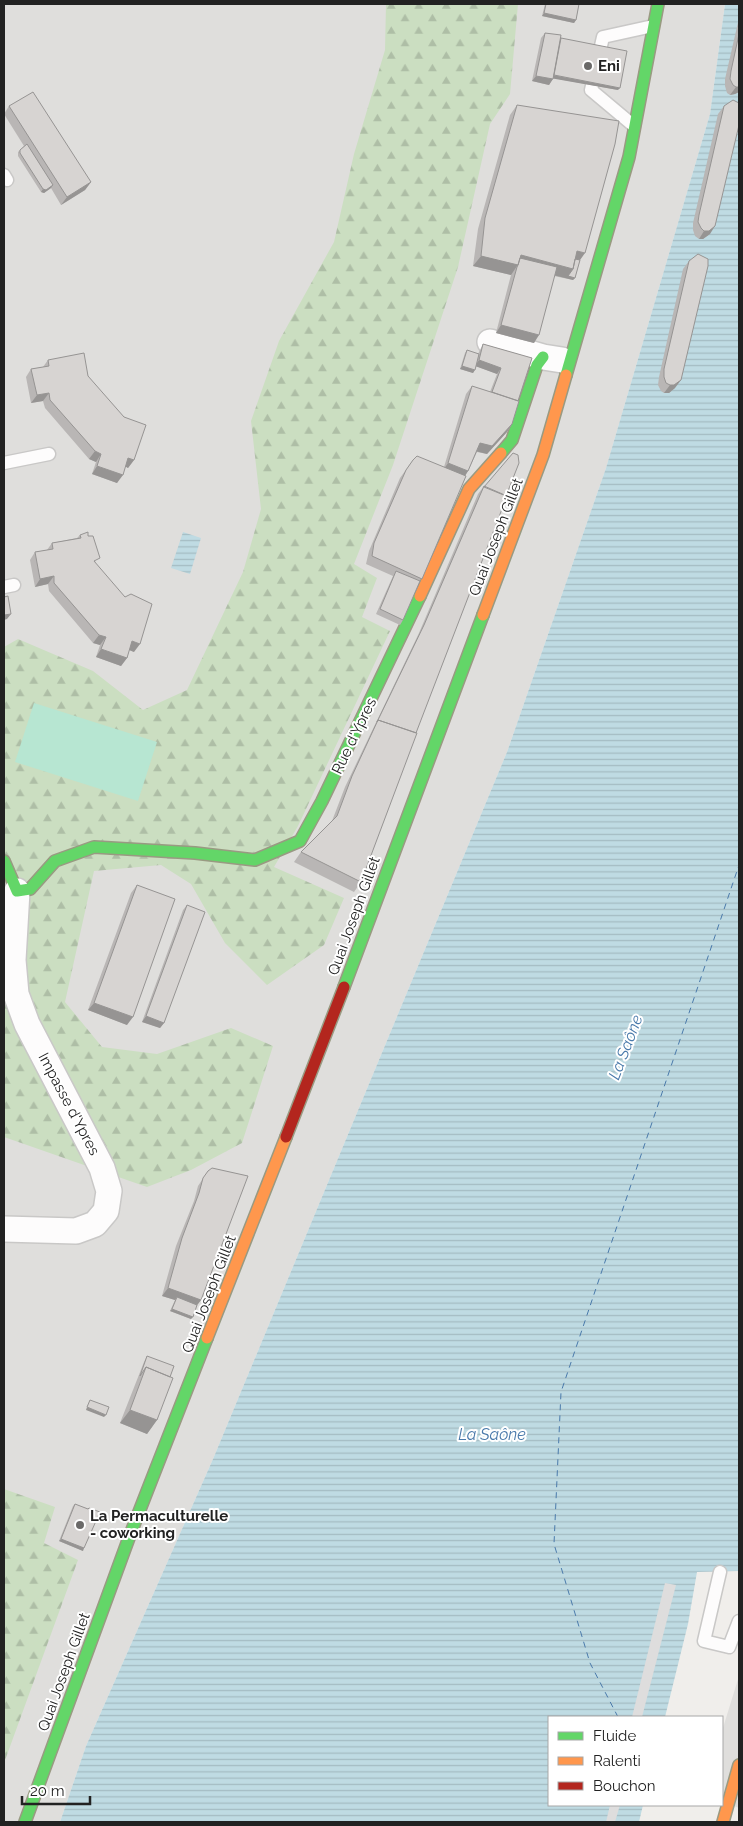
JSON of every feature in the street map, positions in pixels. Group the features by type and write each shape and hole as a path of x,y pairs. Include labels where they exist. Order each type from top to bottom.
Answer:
{"main road":[{"name":"Quai Joseph Gillet","path":"25,1822 130,1535 321,1047 539,464 626,166 658,4"},
{"name":"Rue d'Ypres","path":"17,891 30,889 55,861 94,847 194,853 255,860 300,841 331,784 469,489 512,440 537,366 543,357"},
{"path":"4,861 17,891"},
{"path":"723,1822 735,1793 739,1765"}],"street":[{"path":"490,342 543,357 551,357 569,362"},
{"name":"Impasse d'Ypres","path":"4,1229 76,1231 95,1224 106,1211 109,1190 102,1168 27,1024 16,994 13,960 17,891"}],"lane":[{"path":"634,126 591,90 603,38 653,26"},
{"path":"4,463 48,454"},
{"path":"720,1572 704,1641 729,1647 739,1620"}],"shaded area":[{"path":"4,4 725,4 710,114 606,468 507,752 213,1459 86,1746 60,1822 4,1822"},
{"path":"739,1676 739,1808 723,1801 723,1728"}],"green space":[{"path":"386,4 518,4 510,94 490,124 458,267 393,465 354,564 377,578 362,617 390,631 298,826 274,867 344,898 324,945 267,985 225,943 191,884 161,865 94,871 65,1002 102,1047 157,1054 231,1028 273,1046 242,1143 191,1170 147,1187 4,1137 4,647 18,639 93,671 143,710 187,690 243,572 261,509 251,421 279,341 334,242 354,154 385,50"},
{"path":"34,703 157,742 138,801 15,762"},
{"path":"4,1489 55,1507 44,1543 78,1560 4,1763"}],"water":[{"name":"La Saône","path":"725,4 739,4 739,1571 697,1572 688,1624 665,1716 548,1716 548,1806 643,1806 639,1822 60,1822 86,1746 213,1459 507,752 606,468 710,114"},
{"path":"183,532 201,538 190,574 171,568"}],"pier":[{"path":"665,1583 676,1585 642,1716 632,1716"},
{"path":"610,1806 620,1806 615,1822 606,1822"}],"building":[{"path":"546,4 579,4 576,20 544,13"},
{"path":"545,33 561,35 553,79 536,76"},
{"path":"739,34 739,87 736,87 730,79"},
{"path":"561,38 627,51 620,88 554,75"},
{"path":"33,92 91,182 67,197 9,106"},
{"path":"733,100 739,103 739,125 715,226 709,231 704,231 698,222 699,215 724,106"},
{"path":"517,105 619,121 615,144 585,253 577,251 573,269 521,255 518,265 481,256 485,218"},
{"path":"27,144 53,185 46,190 43,189 20,153 20,150"},
{"path":"698,254 708,259 708,266 681,380 674,385 670,385 666,383 664,369 689,261"},
{"path":"520,258 557,267 539,335 501,325"},
{"path":"575,259 580,260 575,278 568,276 573,269"},
{"path":"483,344 532,358 518,401 492,392 501,368 479,360"},
{"path":"467,350 479,354 475,370 462,366"},
{"path":"84,353 88,376 124,417 146,425 134,460 128,458 123,475 97,466 101,454 95,451 50,400 49,393 37,395 31,369 49,366 48,360"},
{"path":"472,386 519,401 512,424 492,446 480,443 468,471 448,463"},
{"path":"513,453 518,455 519,463 506,496 484,487"},
{"path":"417,456 466,476 422,579 372,556 374,543 406,470"},
{"path":"484,486 507,496 416,733 378,720 377,722 424,625"},
{"path":"88,532 88,536 93,536 100,558 94,561 125,597 131,594 152,604 140,644 132,641 127,658 101,649 106,637 99,635 54,583 54,576 40,579 35,552 53,549 52,543 81,538 80,535"},
{"path":"396,571 420,581 403,620 380,609"},
{"path":"8,596 11,614 4,615 4,597"},
{"path":"378,720 417,733 361,882 301,852 337,816 352,776"},
{"path":"137,885 175,899 133,1017 94,1003"},
{"path":"187,905 205,912 164,1023 146,1016"},
{"path":"212,1168 248,1176 201,1300 168,1288 182,1238 203,1178"},
{"path":"177,1297 197,1305 193,1317 172,1309"},
{"path":"147,1356 174,1366 170,1377 146,1367 140,1376"},
{"path":"146,1367 173,1378 157,1420 130,1410"},
{"path":"90,1400 109,1407 106,1415 87,1407"},
{"name":"La Permaculturelle - coworking","path":"75,1504 100,1512 84,1548 61,1539"}],"ferry route":[{"path":"617,1716 590,1663 554,1544 561,1392 739,865"}],"traffic: fast":[{"path":"566,375 629,157 658,4"},
{"path":"501,453 512,440 537,365 543,357"},
{"path":"4,861 17,891 30,889 55,861 94,847 195,853 255,860 300,841 322,801 420,596"},
{"path":"344,987 483,615"},
{"path":"25,1822 130,1535 207,1338"}],"traffic: slow":[{"path":"483,615 543,455 566,375"},
{"path":"420,596 469,489 501,453"},
{"path":"207,1338 286,1137"},
{"path":"723,1822 739,1765"}],"traffic: jam":[{"path":"286,1137 344,987"}],"place":[{"name":"Eni","path":"588,66"},
{"name":"La Permaculturelle - coworking","path":"80,1525"}]}
